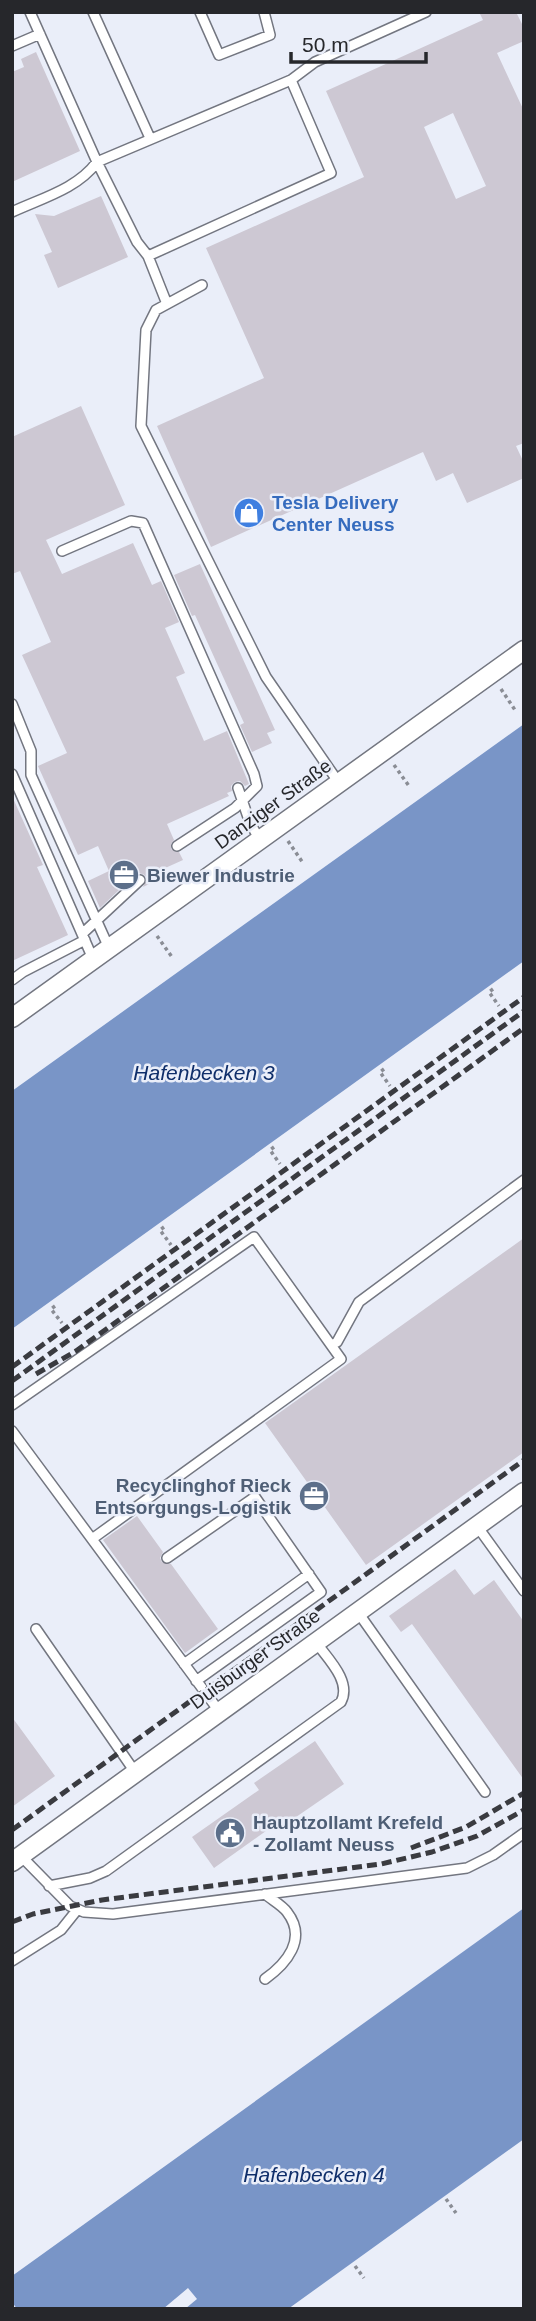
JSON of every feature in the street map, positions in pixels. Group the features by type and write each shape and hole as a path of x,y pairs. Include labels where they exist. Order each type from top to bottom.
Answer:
{"street":[{"name":"Danziger Straße","path":"12,1018 524,650"},
{"name":"Duisburger Straße","path":"17,1859 524,1492"}],"lane":[{"path":"30,12 97,162 136,242 148,256 167,304"},
{"path":"93,12 150,138"},
{"path":"200,12 219,55 270,35 264,12"},
{"path":"12,212 74,184 88,174 97,162 290,80 315,61 426,12"},
{"path":"12,46 40,34"},
{"path":"148,256 331,173 290,80"},
{"path":"202,285 156,310 146,330 141,426 266,677 339,783"},
{"path":"62,551 131,521 143,523 254,774 257,786 235,808 177,846"},
{"path":"12,704 31,751 31,775 109,948"},
{"path":"12,774 93,959"},
{"path":"238,788 250,823 260,840"},
{"path":"12,980 84,937 96,921 140,880"},
{"path":"332,1345 337,1342 359,1302 524,1180"},
{"path":"12,1405 254,1237 341,1359 92,1539"},
{"path":"12,1431 219,1712"},
{"path":"167,1558 255,1497 321,1592 196,1681"},
{"path":"477,1526 524,1591"},
{"path":"184,1664 309,1574"},
{"path":"357,1611 485,1792"},
{"path":"36,1629 135,1772"},
{"path":"49,1886 90,1878 106,1871 341,1702 344,1696 342,1679 315,1641"},
{"path":"17,1859 77,1910 113,1914 467,1868 493,1855 524,1833"},
{"path":"265,1894 287,1912 294,1925 295,1940 291,1955 282,1967 265,1979"},
{"path":"12,1961 61,1930 77,1910"}],"path":[{"path":"499,687 515,710"},
{"path":"393,763 409,786"},
{"path":"287,840 303,863"},
{"path":"156,934 172,957"},
{"path":"493,989 489,992 499,1006"},
{"path":"384,1069 380,1072 390,1086"},
{"path":"274,1147 270,1150 280,1164"},
{"path":"164,1227 160,1230 171,1245"},
{"path":"55,1306 51,1309 62,1323"},
{"path":"446,2199 456,2213"},
{"path":"355,2266 364,2278"}],"water":[{"name":"Hafenbecken 3","path":"524,724 524,961 12,1329 12,1091"},
{"name":"Hafenbecken 4","path":"524,1908 524,2139 288,2309 17,2309 12,2302 12,2276"}],"pier":[{"path":"188,2288 197,2299 185,2309 163,2309"}],"building":[{"path":"479,12 516,12 524,28 524,41 497,53 524,111 524,443 516,446 524,463 524,478 467,503 453,473 436,481 423,452 211,547 157,426 264,378 206,248 364,177 326,91 483,20","holes":["453,113 486,186 456,199 424,127"]},
{"path":"36,52 80,151 12,182 12,72 24,67 21,59"},
{"path":"101,196 128,257 58,288 44,255 52,252 35,214 54,216"},
{"path":"81,406 125,505 46,540 62,574 133,543 152,585 161,581 179,622 165,628 185,673 176,677 204,741 227,731 249,784 245,786 240,781 235,782 231,786 232,791 227,793 229,796 167,824 174,840 171,849 179,852 183,860 163,869 166,876 143,887 147,878 137,873 100,908 88,881 109,871 98,846 78,855 38,766 67,753 22,655 51,642 20,571 12,574 12,437"},
{"path":"200,564 275,730 267,733 272,743 252,752 240,725 244,723 174,575"},
{"path":"12,796 43,865 37,867 68,935 12,961"},
{"path":"524,1238 524,1452 366,1565 265,1423"},
{"path":"137,1516 163,1552 160,1558 162,1562 171,1564 218,1629 185,1653 103,1540"},
{"path":"455,1569 474,1595 494,1580 524,1622 524,1780 412,1624 401,1632 389,1616"},
{"path":"12,1717 55,1776 12,1807"},
{"path":"315,1741 344,1784 283,1826 280,1821 214,1868 192,1837 259,1790 254,1783"}],"railway":[{"path":"12,1367 524,997"},
{"path":"12,1381 524,1011"},
{"path":"36,1374 76,1351 524,1028"},
{"path":"12,1830 524,1460"},
{"path":"411,1848 466,1827 524,1793"},
{"path":"12,1922 33,1914 102,1900 381,1864 432,1852 477,1836 524,1810"}],"place":[{"name":"Tesla Delivery Center Neuss","path":"249,513"},
{"name":"Biewer Industrie","path":"124,875"},
{"name":"Recyclinghof Rieck Entsorgungs-Logistik","path":"314,1496"},
{"name":"Hauptzollamt Krefeld - Zollamt Neuss","path":"230,1833"}]}
